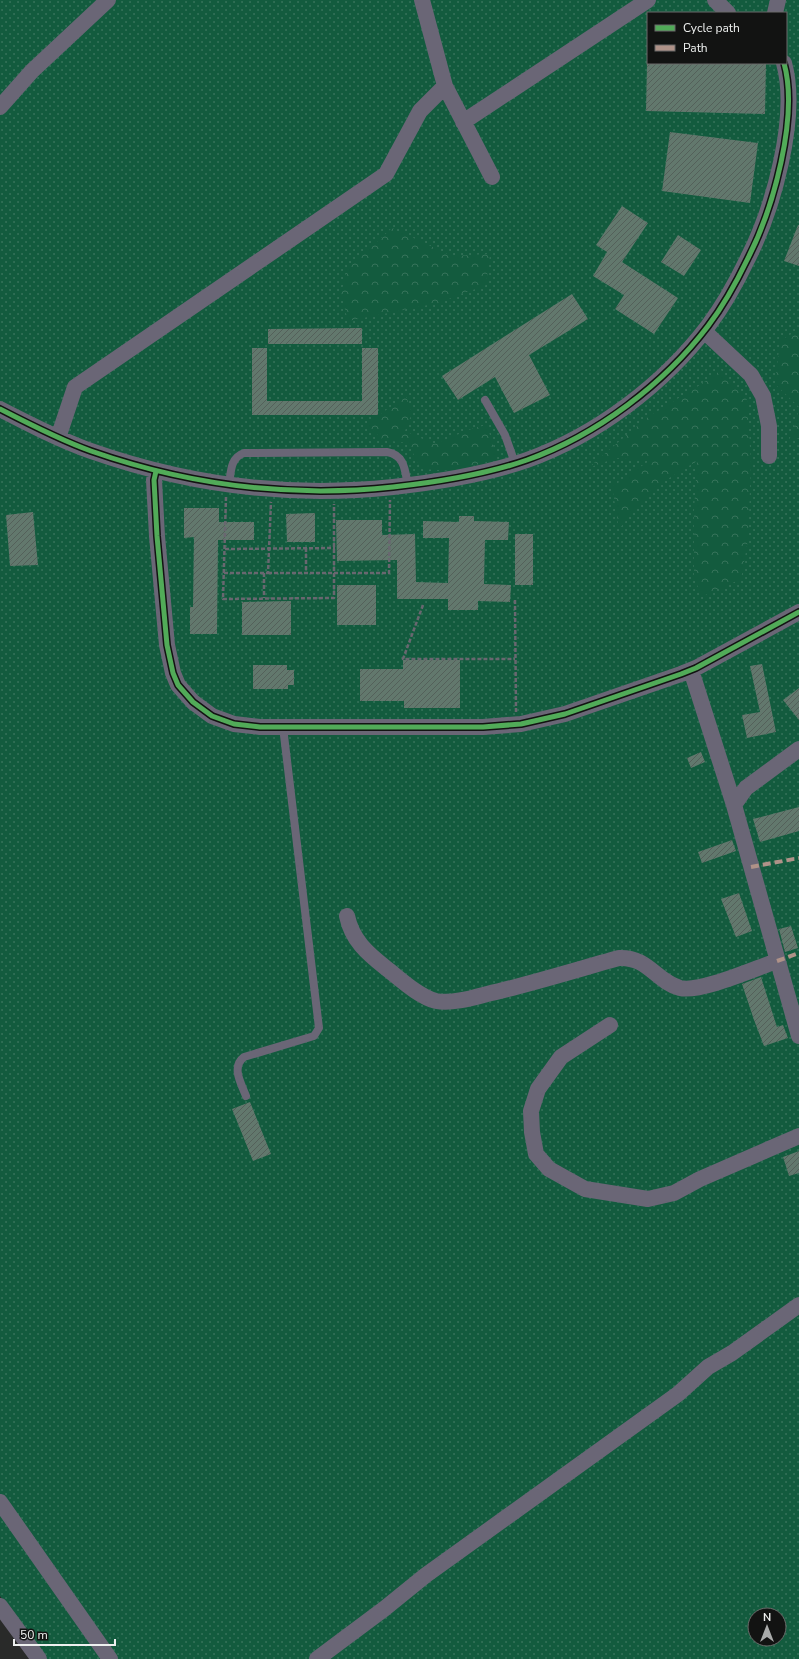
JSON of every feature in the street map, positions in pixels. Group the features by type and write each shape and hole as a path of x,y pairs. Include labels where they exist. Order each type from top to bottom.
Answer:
{"street":[{"path":"0,108 32,71 108,0"},
{"path":"422,0 446,86 492,177"},
{"path":"463,122 648,0"},
{"path":"715,0 727,12"},
{"path":"776,12 778,0"},
{"path":"0,409 58,438 90,451 156,470 228,485 271,490 334,491 408,486 459,478 495,470 551,450 594,428 657,381 704,331 718,312 744,267 757,240 774,190 784,140 788,109 788,84 784,64"},
{"path":"58,438 75,387 386,174 420,110 446,86"},
{"path":"704,331 751,375 763,396 769,426 769,456"},
{"path":"156,470 154,480 157,536 167,645 171,667 178,685 192,702 212,716 221,720 246,726 483,727 516,725 565,714 691,670 799,612"},
{"path":"691,670 734,805 799,1036"},
{"path":"734,805 746,788 799,749"},
{"path":"348,916 354,938 371,957 418,992 432,1000 439,1002 475,997 519,987 619,958 632,958 639,961 647,965 662,978 674,985 687,989 708,985 777,961"},
{"path":"610,1025 561,1057 538,1089 531,1111 532,1132 536,1154 549,1170 585,1189 648,1199 674,1193 700,1179 799,1136"},
{"path":"317,1659 384,1609 426,1574 678,1394 708,1367 732,1354 799,1305"},
{"path":"0,1502 110,1659"},
{"path":"0,1606 38,1659"}],"lane":[{"path":"485,400 505,435 515,463"},
{"path":"228,485 233,461 237,455 244,452 387,452 394,453 402,460 408,486"},
{"path":"246,1096 237,1069 239,1062 244,1057 314,1036 319,1028 283,727"}],"path":[{"path":"228,485 224,599 334,598 334,491"},
{"path":"224,573 388,574 390,488"},
{"path":"268,574 271,490"},
{"path":"225,548 335,548"},
{"path":"306,548 306,574"},
{"path":"264,574 264,598"},
{"path":"514,600 516,725"},
{"path":"423,605 403,659 515,660"}],"green space":[{"path":"0,0 799,0 799,1659 45,1659 0,1596"},
{"path":"392,228 452,256 490,254 486,285 438,303 348,321 341,294 347,269"},
{"path":"798,330 799,407 775,384 780,341"},
{"path":"721,370 747,400 751,463 748,540 741,579 703,596 694,579 694,511 697,461 653,488 619,529 612,486 649,461 616,458 588,468 649,416 697,387"},
{"path":"405,393 412,413 405,431 434,444 474,428 487,425 497,459 455,471 421,469 408,443 383,440 366,424 399,401"},
{"path":"799,410 799,438 789,441"}],"building":[{"path":"647,63 766,64 765,114 646,111"},
{"path":"670,132 758,143 750,203 662,191"},
{"path":"622,206 648,223 622,262 678,298 654,334 615,309 624,295 593,276 607,252 596,245"},
{"path":"799,225 799,266 784,261"},
{"path":"678,235 701,250 684,276 661,262"},
{"path":"572,294 588,319 529,355 550,395 514,413 495,377 458,400 442,376"},
{"path":"362,328 362,344 268,344 268,329"},
{"path":"252,348 267,348 267,401 362,401 362,348 378,348 378,415 252,415"},
{"path":"184,508 219,508 219,522 254,522 254,540 218,540 217,634 190,634 190,607 193,607 194,537 184,538"},
{"path":"33,512 38,565 10,566 6,515"},
{"path":"315,513 315,542 287,542 286,514"},
{"path":"459,516 474,516 474,521 509,522 508,540 485,540 484,584 511,585 510,602 478,601 478,610 448,610 448,599 397,599 397,560 337,561 336,520 382,520 382,535 415,534 416,582 448,583 449,538 423,538 423,521 459,522"},
{"path":"515,534 533,534 533,585 515,585"},
{"path":"337,585 376,585 376,625 337,625"},
{"path":"291,601 291,635 242,635 242,602"},
{"path":"403,660 460,660 460,708 404,708 404,701 360,701 360,669 403,669"},
{"path":"762,664 776,732 747,738 742,715 760,712 750,666"},
{"path":"253,665 287,665 287,670 294,670 294,685 288,685 288,689 253,689"},
{"path":"799,688 799,720 783,700"},
{"path":"701,752 705,762 691,768 687,758"},
{"path":"799,807 799,831 760,842 753,819"},
{"path":"732,840 736,851 702,863 698,852"},
{"path":"739,893 752,931 736,937 721,899"},
{"path":"791,926 798,948 785,952 779,929"},
{"path":"761,977 777,1027 783,1025 788,1038 764,1046 742,984"},
{"path":"250,1102 271,1154 253,1161 232,1109"},
{"path":"799,1151 799,1173 789,1176 783,1157"}],"marked path":[{"path":"751,867 799,858"},
{"path":"777,961 799,953"}],"cycle path":[{"path":"0,409 68,442 128,463 165,473 202,480 240,486 278,489 316,491 354,490 427,483 494,470 527,460 553,449 579,437 603,422 650,387 671,368 690,347 708,326 725,301 757,238 774,189 781,162 786,136 788,109 788,85 784,64"},
{"path":"156,471 154,480 157,536 167,645 173,673 178,685 193,702 212,716 234,724 260,727 483,727 521,724 565,714 696,668 799,612"}]}
